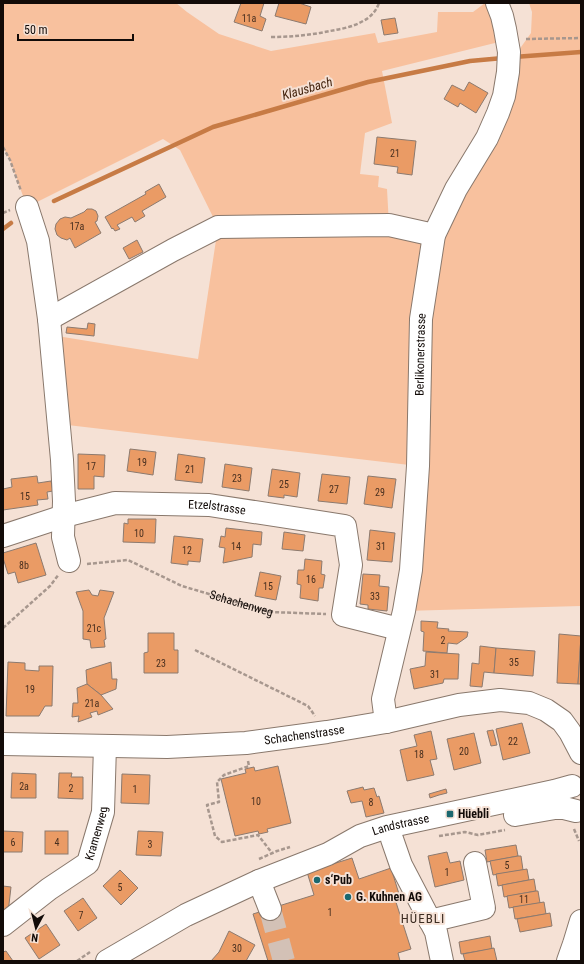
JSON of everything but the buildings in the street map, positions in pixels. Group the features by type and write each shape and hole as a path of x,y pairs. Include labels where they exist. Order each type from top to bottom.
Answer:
{"street":[{"name":"Berlikonerstrasse","path":"386,722 383,699 404,611 411,570 418,466 422,319 434,235 456,190 487,138 494,124 504,96 507,80 508,52 502,16 497,3"},
{"path":"27,207 38,241 49,319 62,460 64,516 63,537 78,563"},
{"path":"49,319 173,250 218,227 389,225 434,235"},
{"name":"Etzelstrasse","path":"3,536 64,516 115,503 209,505 345,526 351,565 343,615"},
{"path":"343,615 399,630"},
{"name":"Schachenstrasse","path":"3,744 167,747 246,743 327,732 386,722 459,705 500,700 529,703 546,710 562,721 570,732 581,753"},
{"name":"Kramenweg","path":"3,925 49,889 88,863 103,812 105,746"},
{"path":"576,781 570,797 576,818"},
{"name":"Landstrasse","path":"107,961 186,915 259,881 328,854 360,836 387,827 547,793 576,781"},
{"name":"Landstrasse","path":"328,854 364,847 428,831 555,808 564,808 576,818"},
{"path":"392,839 401,865 436,932 442,961"},
{"path":"430,921 484,908 475,863"},
{"path":"259,881 270,909"},
{"path":"568,961 581,921"}],"path":[{"path":"271,37 304,36 351,27 363,22 371,16 379,3"},
{"path":"508,52 581,38"},
{"path":"3,147 10,160 27,207"},
{"name":"Schachenweg","path":"78,563 128,560 182,586 270,612 343,615"},
{"path":"3,628 78,563"},
{"path":"195,650 308,706 327,732"},
{"path":"246,743 249,766 224,775 218,782 219,802 207,805 215,836 222,842 258,835 272,854"},
{"path":"576,818 575,831 579,841"},
{"path":"432,838 465,832 478,835 508,829"}],"shaded area":[{"path":"3,3 176,3 219,34 271,51 375,33 378,43 437,32 438,12 473,12 485,3 497,3 507,40 382,71 392,123 365,133 360,174 379,176 378,187 387,189 389,225 434,235 509,64 531,33 532,12 529,3 581,3 581,606 404,611 418,466 59,424 51,335 198,359 218,227 180,150 163,139 27,207 10,160 3,147"}],"waterway":[{"name":"Klausbach","path":"514,57 581,52"},
{"name":"Klausbach","path":"54,201 213,127 368,82 470,61 503,58"},
{"name":"Klausbach","path":"3,229 11,223"}],"tunnel":[{"path":"270,909 284,961"}],"place":[{"name":"Hüebli","path":"450,814"},
{"name":"s‘Pub","path":"317,880"},
{"name":"G. Kuhnen AG","path":"348,897"}],"district":[{"name":"HÜEBLI","path":"423,918"}]}
